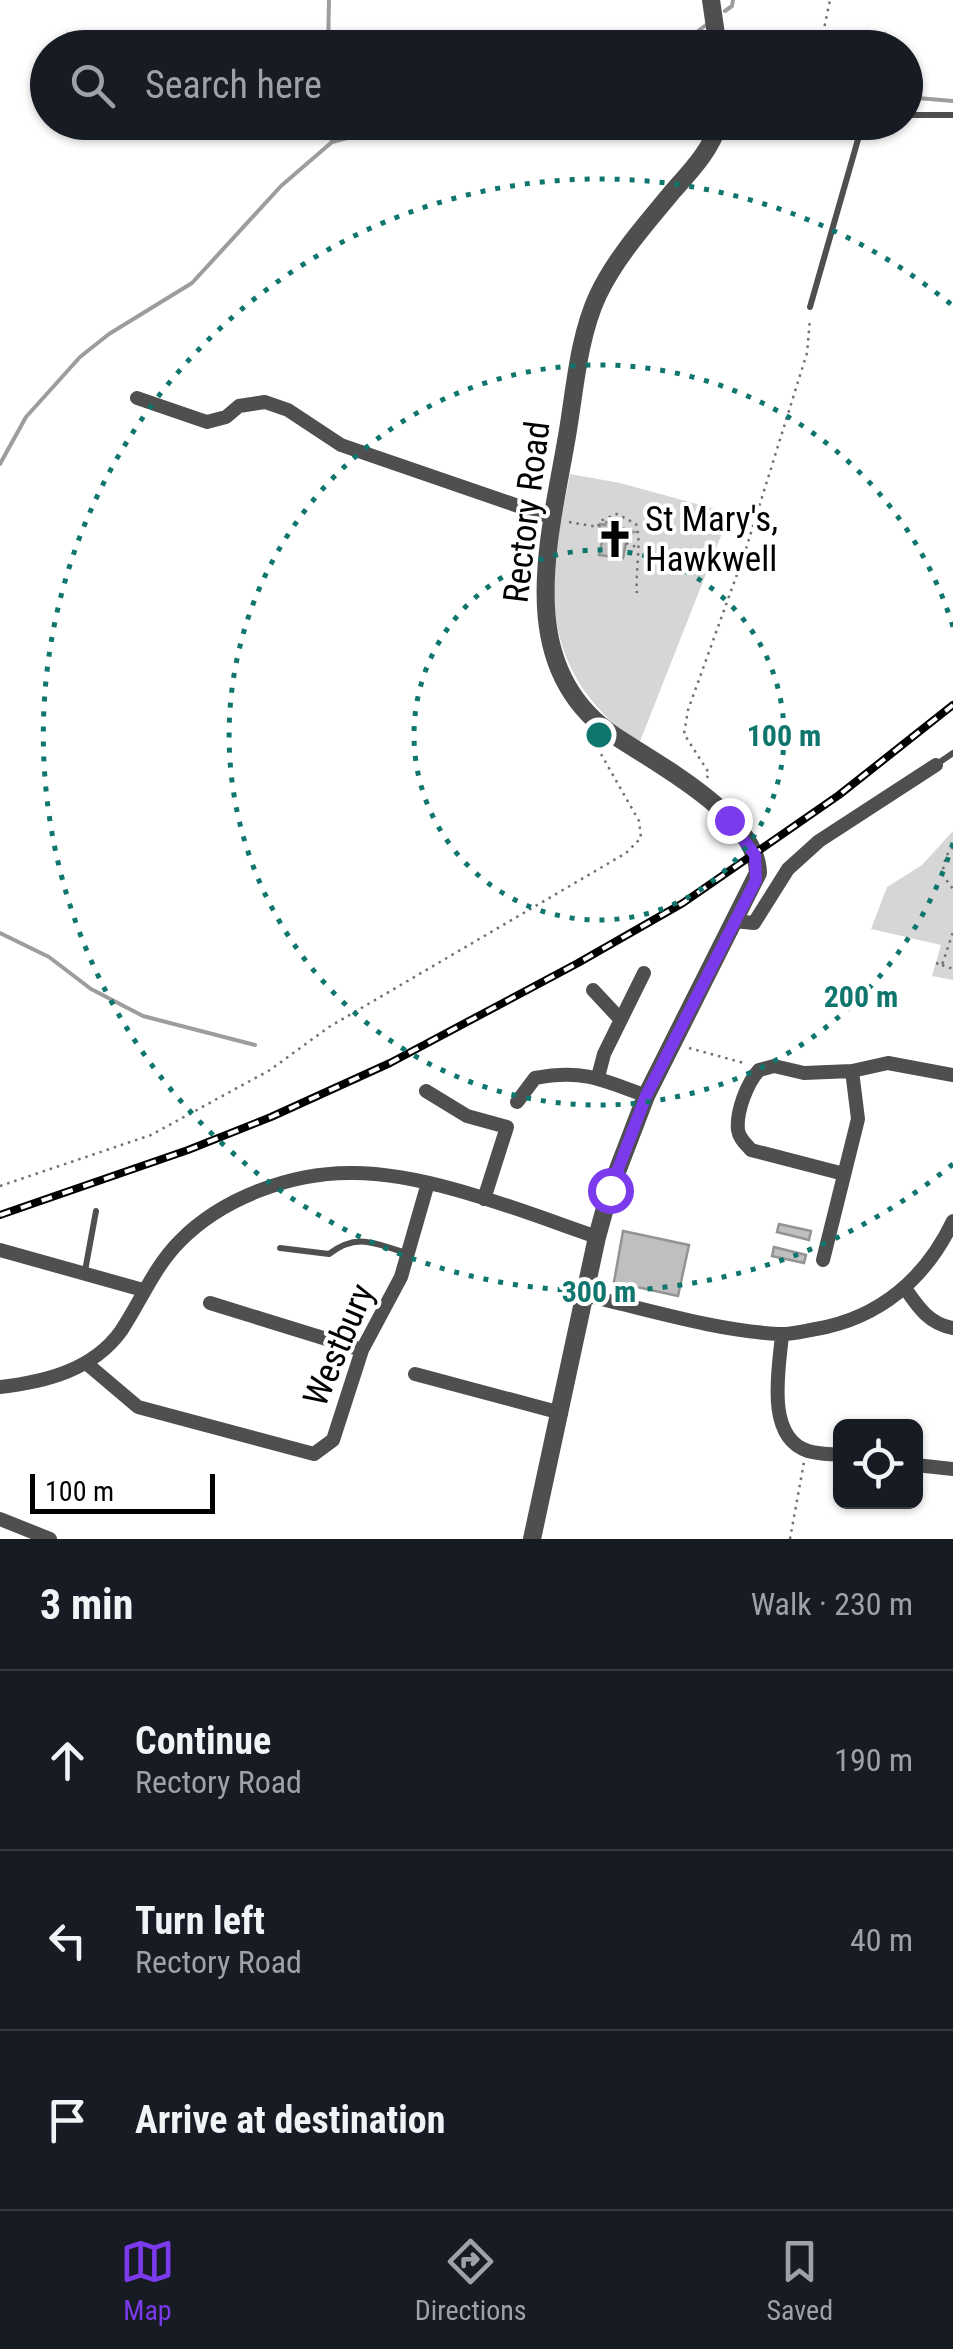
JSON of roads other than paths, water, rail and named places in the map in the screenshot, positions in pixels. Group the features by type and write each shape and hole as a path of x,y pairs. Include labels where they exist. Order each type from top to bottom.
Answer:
{"street":[{"path":"711,0 715,30"},
{"name":"Rectory Road","path":"535,1538 596,1237 610,1190 646,1096 756,880 757,861 739,831 703,795 593,721 572,693 548,634 544,596 582,346 597,296 632,242 710,140"},
{"path":"137,398 208,422 226,417 240,406 265,402 288,410 341,445 554,518"},
{"path":"734,921 754,923 788,869 819,841 936,765"},
{"path":"598,1077 604,1054 644,973"},
{"path":"593,990 621,1020"},
{"path":"844,1174 752,1150 742,1140 738,1129 747,1086 760,1070 774,1066 804,1073 852,1071 888,1063 953,1076"},
{"path":"823,1260 858,1119 852,1071"},
{"path":"517,1102 535,1078 566,1072 598,1077 646,1096"},
{"path":"426,1092 467,1116 508,1127 484,1199"},
{"path":"0,1387 45,1382 86,1362 119,1334 144,1290 179,1242 226,1204 280,1183 353,1172 428,1184 596,1237"},
{"name":"Westbury","path":"86,1362 138,1407 314,1454 332,1440 362,1350 402,1277 428,1184"},
{"path":"584,1295 782,1334 843,1324 888,1302 923,1272 953,1221"},
{"path":"0,1250 144,1290"},
{"path":"904,1288 939,1326 953,1328"},
{"path":"210,1303 362,1350"},
{"path":"782,1334 779,1417 790,1438 806,1451 833,1454"},
{"path":"415,1374 560,1412"},
{"path":"923,1465 953,1469"},
{"path":"0,1519 50,1539"}],"lane":[{"path":"923,115 953,115"},
{"path":"810,307 858,140"},
{"path":"936,765 953,753"},
{"path":"85,1272 96,1211"},
{"path":"280,1248 329,1254 342,1244 359,1240 408,1253"}],"waterway":[{"path":"328,30 329,0"},
{"path":"725,11 733,0"},
{"path":"700,30 706,25"},
{"path":"923,98 953,101"},
{"path":"0,464 26,417 80,357 109,334 192,283 281,186 332,142 340,140"},
{"path":"0,933 49,957 91,989 143,1016 255,1045"}],"railway":[{"path":"0,1215 271,1117 390,1063 578,963 683,903 839,795 953,705"}],"place":[{"name":"St Mary's, Hawkwell","path":"615,539"}]}
